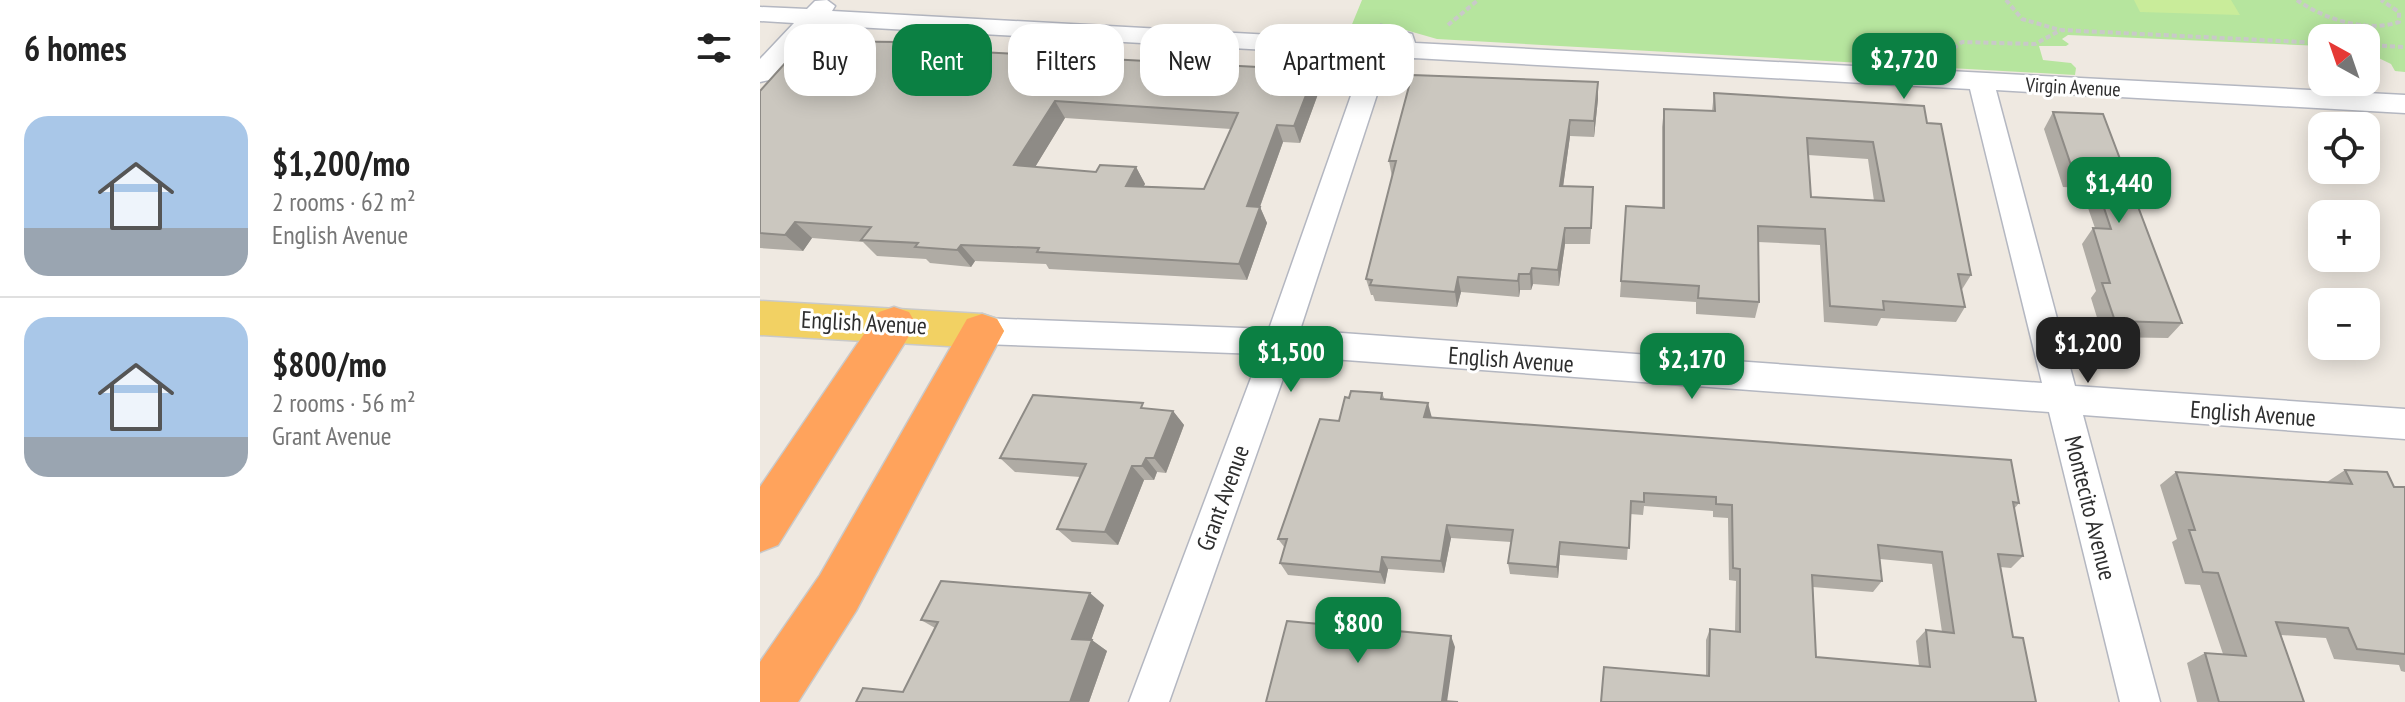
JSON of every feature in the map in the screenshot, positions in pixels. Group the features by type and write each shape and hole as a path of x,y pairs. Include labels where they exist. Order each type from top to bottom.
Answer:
{"highway":[{"path":"760,529 894,324"},
{"path":"766,702 838,593 982,331"}],"main road":[{"name":"English Avenue","path":"760,318 982,331"}],"street":[{"path":"760,14 820,9 1255,47"},
{"path":"760,74 820,9"},
{"name":"Virgin Avenue","path":"1414,50 2405,104"},
{"name":"Montecito Avenue","path":"1981,82 2140,702"},
{"name":"Grant Avenue","path":"1149,702 1280,342 1352,96"},
{"name":"English Avenue","path":"982,331 1280,342 2405,424"}],"path":[{"path":"1445,27 1478,0"},
{"path":"2006,0 2022,19 2061,30 2308,42"},
{"path":"2297,0 2327,17 2387,26 2399,22 2399,12 2381,0"},
{"path":"1946,63 1948,50 1962,42 2035,44 2061,30"},
{"path":"2380,45 2405,47"}],"green space":[{"path":"1362,0 2405,0 2405,72 2395,71 2391,64 2380,59 2380,24 2308,24 2308,45 2068,35 2062,39 2069,44 2066,46 2039,46 2043,60 2071,63 2076,68 2075,75 1437,39 1414,32 1414,24 1352,24"},
{"path":"2134,0 2231,0 2240,15 2140,12"}],"building":[{"path":"876,42 892,42 892,96 992,96 992,53 1008,54 1008,96 1124,96 1124,60 1140,61 1140,96 1239,96 1239,66 1255,67 1255,96 1306,96 1294,126 1277,125 1247,206 1260,207 1239,264 1037,252 1039,248 961,245 957,250 915,247 918,243 861,240 871,227 795,222 785,235 760,233 760,91 784,64 784,96 876,96","holes":["1055,101 1238,113 1204,189 1126,186 1136,167 1100,165 1096,172 1014,165"]},
{"path":"1414,75 1598,82 1594,121 1570,120 1560,186 1593,187 1591,228 1565,228 1558,270 1532,268 1530,274 1519,274 1518,281 1458,277 1455,292 1370,285 1372,280 1366,279 1396,161 1389,161 1406,96 1414,96"},
{"path":"1714,93 1924,106 1927,123 1941,124 1971,275 1958,274 1965,307 1883,301 1884,310 1830,306 1825,229 1758,226 1759,302 1698,298 1699,286 1621,281 1626,206 1664,208 1664,109 1715,111","holes":["1807,138 1873,142 1884,201 1811,197"]},
{"path":"2053,112 2103,114 2182,323 2115,321 2102,283 2110,283 2093,228 2111,229 2092,172 2073,171"},
{"path":"1351,391 1382,393 1381,399 1428,403 1424,417 2011,460 2019,503 2013,502 2023,556 1998,554 2013,637 2023,638 2036,702 1601,702 1604,667 1709,676 1710,629 1740,632 1740,569 1733,568 1732,505 1716,504 1716,497 1644,493 1644,502 1631,501 1629,548 1560,542 1557,567 1508,563 1513,530 1447,525 1441,561 1382,557 1380,572 1280,563 1287,539 1278,539 1320,419 1339,421 1345,397 1349,398","holes":["1878,545 1942,552 1954,633 1926,630 1930,667 1816,657 1812,575 1882,581"]},
{"path":"1033,395 1143,403 1141,408 1173,411 1154,458 1146,458 1142,466 1132,466 1105,532 1057,529 1086,464 1000,458"},
{"path":"2345,470 2387,472 2394,487 2405,487 2405,654 2357,649 2348,628 2276,622 2304,702 2219,702 2205,653 2246,656 2218,573 2203,572 2189,530 2195,530 2176,472 2352,484"},
{"path":"941,581 1090,593 1072,639 1092,640 1070,702 856,702 863,688 903,692 938,622 921,620"},
{"path":"1287,621 1451,636 1442,701 1458,702 1266,702"}]}
